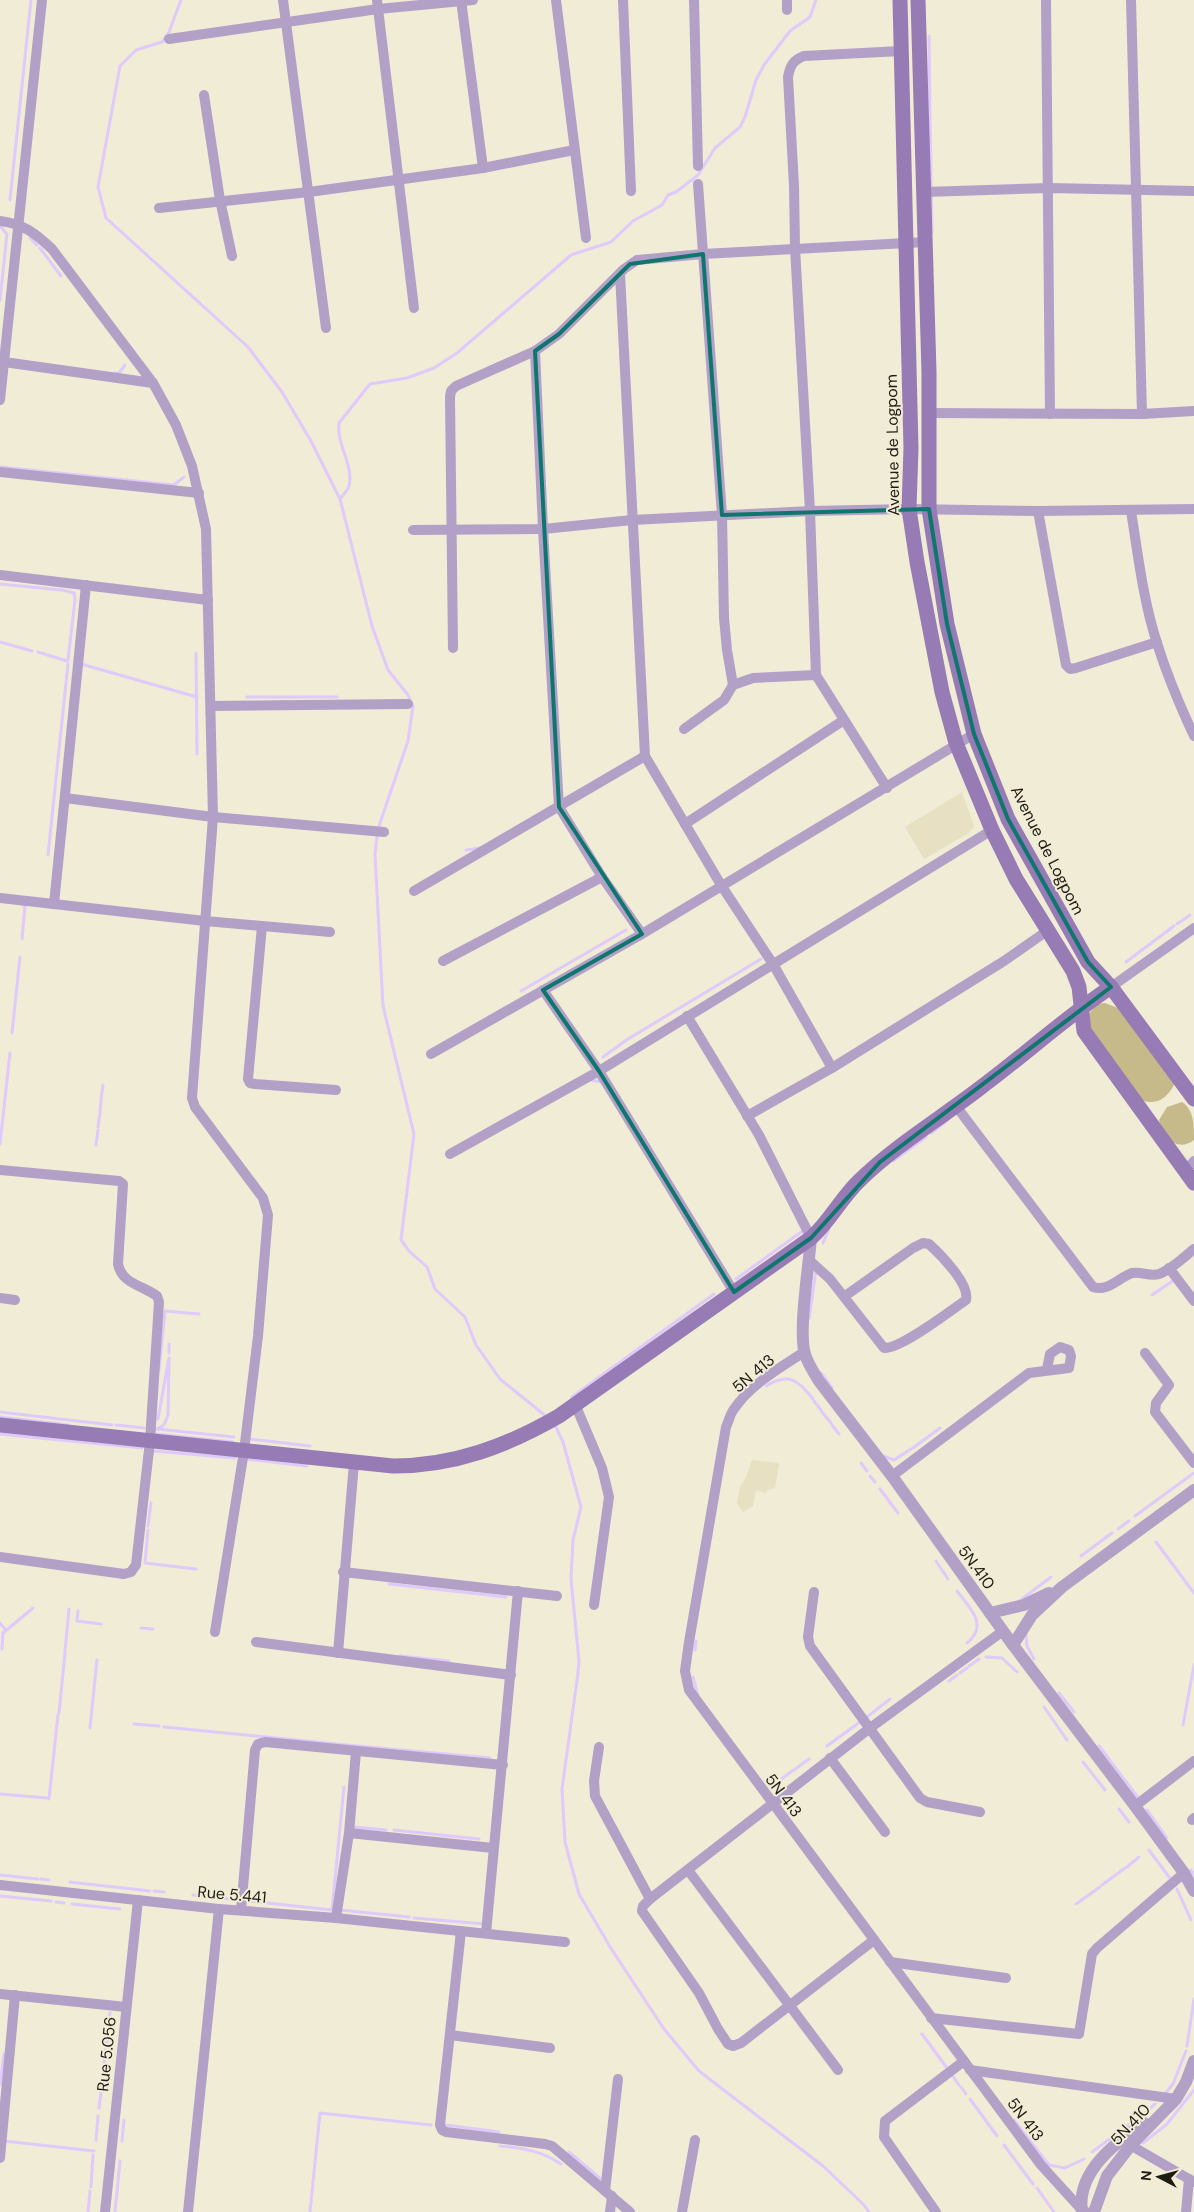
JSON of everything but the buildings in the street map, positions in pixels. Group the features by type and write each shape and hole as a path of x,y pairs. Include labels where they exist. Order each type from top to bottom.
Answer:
{"main road":[{"name":"Avenue de Logpom","path":"900,0 911,448 909,509 930,634 942,692 956,743 992,830 1016,879 1073,971 1079,987 1084,1032 1191,1172"},
{"name":"Avenue de Logpom","path":"918,0 925,192 929,509 947,624 974,734 1008,819 1088,962 1111,987 1194,1098"},
{"path":"0,1425 354,1463 412,1466 447,1462 473,1456 529,1433 560,1416 811,1238 825,1224 858,1181 880,1162 956,1106 1081,1007 1111,987"}],"street":[{"path":"0,400 17,223 42,0"},
{"path":"283,0 326,328"},
{"path":"168,39 286,24 378,5 473,0"},
{"path":"556,0 586,238"},
{"path":"623,0 631,191"},
{"path":"694,0 698,166"},
{"path":"1046,0 1050,414"},
{"path":"1131,0 1142,414"},
{"path":"461,1 483,168"},
{"path":"378,5 414,308"},
{"path":"887,788 816,675 810,511 795,248 794,186 788,77 792,64 796,59 813,54 902,51"},
{"path":"204,95 220,200 232,256"},
{"path":"159,208 309,192 398,178 483,168 574,150"},
{"path":"698,184 722,515 724,618 733,685"},
{"path":"925,192 1048,188 1194,191"},
{"path":"0,221 17,223 36,234 52,249 153,383 176,426 192,466 206,529 214,817 192,1098 195,1107 263,1198 268,1215 258,1336 244,1451 215,1632"},
{"path":"454,648 451,391 456,386 535,351 558,334 630,264 637,260 795,248 926,242"},
{"path":"620,274 645,756 721,886 773,964 832,1068"},
{"path":"535,351 559,807 602,877 642,934"},
{"path":"4,362 153,383"},
{"path":"929,413 1142,414 1194,411"},
{"path":"0,472 199,493"},
{"path":"413,530 543,529 632,520 810,511 909,509 1131,511 1194,509"},
{"path":"1038,511 1066,665 1070,669 1076,668 1156,642"},
{"path":"1131,511 1145,594 1156,642 1194,736"},
{"path":"0,575 208,600"},
{"path":"54,904 86,585"},
{"path":"684,728 724,700 733,685 753,678 816,675"},
{"path":"211,706 408,704"},
{"path":"685,824 844,720"},
{"path":"432,1054 642,934 887,788 956,743 974,734"},
{"path":"414,891 645,756"},
{"path":"65,798 214,817 384,832"},
{"path":"450,1154 599,1071 992,830"},
{"path":"443,961 602,877"},
{"path":"0,898 205,921 330,932"},
{"path":"262,926 248,1079 250,1083 255,1084 336,1090"},
{"path":"1111,987 1194,928"},
{"path":"748,1116 832,1068 996,966 1047,931"},
{"path":"543,990 599,1071 734,1292"},
{"path":"687,1016 748,1116 811,1238"},
{"path":"956,1106 1093,1287 1099,1289 1106,1288 1134,1273 1157,1275 1194,1249"},
{"path":"0,1170 119,1181 123,1184 118,1264 120,1272 125,1280 157,1296 159,1302 150,1441 136,1565 131,1572 124,1574 0,1557"},
{"name":"5N.410","path":"811,1238 803,1333 804,1352 819,1381 892,1476 1003,1632 1136,1806 1184,1873 1194,1891"},
{"path":"809,1260 845,1296 881,1345 890,1348 913,1336 966,1300 967,1296 951,1266 929,1244 923,1243 845,1296"},
{"path":"1169,1268 1194,1301"},
{"path":"0,1298 15,1300"},
{"name":"5N 413","path":"804,1352 757,1385 733,1410 726,1427 685,1671 686,1680 693,1697 1041,2165 1084,2211"},
{"path":"1145,1353 1169,1385 1156,1403 1155,1412 1194,1463"},
{"path":"892,1476 1028,1372 1047,1370"},
{"path":"575,1404 602,1468 609,1497 594,1605"},
{"path":"338,1653 354,1463"},
{"path":"1013,1645 1032,1616 1062,1587 1194,1490"},
{"path":"344,1572 557,1596"},
{"path":"990,1613 1024,1606 1062,1587"},
{"path":"486,1933 518,1591"},
{"path":"814,1592 808,1637 810,1646 923,1800 980,1812"},
{"path":"874,1940 740,2043 733,2046 728,2044 707,2012 699,1993 642,1914 642,1906 830,1758 1003,1632"},
{"path":"256,1642 511,1675"},
{"path":"241,1910 255,1750 258,1744 265,1742 503,1765"},
{"path":"599,1747 594,1781 595,1796 650,1898"},
{"path":"336,1918 349,1833 356,1752"},
{"path":"830,1758 885,1832"},
{"path":"1136,1806 1194,1761"},
{"path":"349,1833 493,1848"},
{"path":"688,1870 838,2070"},
{"path":"931,2018 1079,2034 1092,1954 1184,1873"},
{"name":"Rue 5.441","path":"0,1885 219,1909 336,1918 565,1942"},
{"name":"Rue 5.056","path":"105,2212 138,1900"},
{"path":"188,2212 219,1909"},
{"path":"462,1931 440,2125 442,2130 552,2146 630,2212"},
{"path":"890,1962 1006,1978"},
{"path":"0,1994 126,2007"},
{"path":"0,2158 15,1996"},
{"path":"450,2035 550,2048"},
{"name":"5N.410","path":"1094,2212 1107,2176 1126,2143 1173,2103 1186,2082 1194,2061"},
{"path":"936,2212 884,2137 884,2126 886,2121 967,2066 1173,2103"},
{"path":"610,2212 608,2193 618,2079"},
{"path":"682,2212 695,2140"},
{"path":"1084,2211 1081,2196 1085,2183 1093,2169 1106,2154 1126,2143 1192,2181 1186,2212"}],"highlighted area":[{"path":"703,254 722,515 929,509 947,624 974,734 1008,819 1088,962 1111,987 880,1162 811,1238 734,1292 599,1071 543,990 642,934 559,807 535,351 559,334 630,264"}],"shaded area":[{"path":"962,792 974,826 969,833 924,859 905,827"},
{"path":"1105,1003 1118,1008 1173,1080 1174,1085 1165,1097 1153,1102 1143,1101 1089,1030 1088,1015 1097,1004"},
{"path":"1182,1102 1191,1114 1194,1140 1182,1145 1167,1137 1159,1120 1167,1107"},
{"path":"752,1460 779,1463 776,1483 775,1488 766,1491 766,1493 756,1490 753,1506 743,1512 737,1503 740,1487"}],"waterway":[{"path":"10,200 31,0"},
{"path":"181,0 169,32 162,42 136,50 120,66 98,187 106,218 248,347 282,392 311,441 340,499 372,626 388,670 408,695 413,706 408,741 378,829 375,854 383,1006 414,1134 401,1240 409,1251 427,1267 435,1289 465,1317 476,1345 500,1379 547,1417"},
{"path":"340,499 348,488 350,478 340,439 339,423 370,384 407,378 434,368 457,353 571,255 611,242 633,221 662,205 668,195 676,192 698,175 715,148 740,127 745,117 756,80 764,65 790,31 810,17 816,0"},
{"path":"929,36 930,117"},
{"path":"930,119 932,232"},
{"path":"0,226 6,233"},
{"path":"0,300 7,234"},
{"path":"30,238 37,245"},
{"path":"40,248 61,276"},
{"path":"115,373 119,373 125,365"},
{"path":"1,467 174,485 184,477"},
{"path":"0,584 62,590 74,593 75,600 68,660"},
{"path":"0,642 32,651"},
{"path":"38,652 67,661"},
{"path":"196,653 197,754"},
{"path":"48,855 68,664"},
{"path":"81,664 197,697"},
{"path":"247,697 337,697"},
{"path":"466,850 480,848"},
{"path":"22,939 25,906 23,905"},
{"path":"1177,924 1190,915"},
{"path":"1126,962 1174,926"},
{"path":"521,991 626,930"},
{"path":"12,1033 20,957"},
{"path":"603,1057 628,1039 761,959"},
{"path":"0,1144 10,1053"},
{"path":"590,1080 602,1082"},
{"path":"101,1099 103,1085"},
{"path":"100,1111 101,1101"},
{"path":"98,1127 100,1113"},
{"path":"931,1133 948,1120"},
{"path":"96,1145 98,1130"},
{"path":"893,1161 926,1137"},
{"path":"823,1243 829,1229"},
{"path":"736,1279 804,1230"},
{"path":"809,1318 816,1270"},
{"path":"1152,1295 1174,1280"},
{"path":"572,1397 714,1294"},
{"path":"159,1370 165,1311 199,1314"},
{"path":"169,1344 169,1353"},
{"path":"157,1429 164,1425 168,1415 169,1358 158,1419"},
{"path":"821,1373 832,1388"},
{"path":"766,1386 781,1379 792,1380 803,1387 813,1399"},
{"path":"814,1401 821,1410"},
{"path":"0,1412 86,1422"},
{"path":"822,1412 831,1423"},
{"path":"0,1417 52,1423"},
{"path":"87,1422 112,1425"},
{"path":"54,1423 68,1425"},
{"path":"554,1423 563,1442 581,1507 573,1540 571,1579 579,1661 562,1789 565,1842 579,1894 612,1950 664,2029 699,2071 823,2166 869,2212"},
{"path":"116,1425 144,1428"},
{"path":"832,1425 839,1434"},
{"path":"913,1448 940,1428"},
{"path":"157,1429 234,1437"},
{"path":"0,1434 49,1439"},
{"path":"156,1434 233,1442"},
{"path":"51,1439 111,1445"},
{"path":"249,1439 310,1446"},
{"path":"113,1445 142,1448"},
{"path":"883,1456 894,1460 911,1449"},
{"path":"152,1454 154,1451 235,1458"},
{"path":"245,1459 307,1466"},
{"path":"861,1463 867,1471"},
{"path":"1135,1516 1194,1473"},
{"path":"870,1476 875,1482"},
{"path":"880,1489 898,1513"},
{"path":"148,1526 151,1503"},
{"path":"1118,1529 1129,1521"},
{"path":"148,1530 145,1563 196,1569"},
{"path":"1081,1556 1112,1533"},
{"path":"1156,1542 1194,1593"},
{"path":"936,1561 948,1579"},
{"path":"1018,1602 1051,1577"},
{"path":"389,1584 506,1597"},
{"path":"957,1591 972,1610 977,1623 977,1630 967,1643"},
{"path":"2,1649 3,1633 33,1608"},
{"path":"65,1651 69,1609"},
{"path":"78,1611 77,1621 101,1624"},
{"path":"0,1623 5,1629"},
{"path":"141,1628 153,1629"},
{"path":"1026,1635 1027,1646 1034,1659"},
{"path":"695,1650 696,1641"},
{"path":"59,1713 65,1653"},
{"path":"400,1656 449,1661"},
{"path":"986,1657 1002,1658 1017,1672"},
{"path":"969,1666 979,1659"},
{"path":"90,1728 97,1660"},
{"path":"1183,1725 1194,1665"},
{"path":"960,1673 967,1668"},
{"path":"949,1681 957,1675"},
{"path":"693,1677 698,1696"},
{"path":"1059,1693 1074,1712"},
{"path":"867,1717 890,1699"},
{"path":"1044,1707 1067,1740"},
{"path":"49,1799 58,1715"},
{"path":"827,1746 860,1722"},
{"path":"134,1724 159,1726"},
{"path":"164,1727 357,1746"},
{"path":"358,1746 490,1758"},
{"path":"1099,1746 1139,1799"},
{"path":"773,1785 809,1759"},
{"path":"1083,1762 1105,1790"},
{"path":"250,1901 332,1910 344,1787"},
{"path":"0,1794 47,1798"},
{"path":"1119,1809 1129,1822"},
{"path":"1147,1810 1167,1838"},
{"path":"355,1827 386,1830"},
{"path":"394,1830 479,1839"},
{"path":"1149,1850 1169,1877"},
{"path":"1127,1867 1139,1857"},
{"path":"1102,1885 1125,1868"},
{"path":"1191,1870 1194,1875"},
{"path":"0,1875 38,1879"},
{"path":"41,1879 49,1880"},
{"path":"70,1882 86,1884"},
{"path":"88,1884 150,1891"},
{"path":"1076,1904 1100,1887"},
{"path":"1177,1889 1191,1920"},
{"path":"154,1891 164,1892"},
{"path":"193,1895 230,1899"},
{"path":"0,1896 51,1901"},
{"path":"56,1902 64,1903"},
{"path":"72,1904 120,1909"},
{"path":"340,1910 409,1917"},
{"path":"414,1918 485,1924"},
{"path":"1187,2046 1194,1999"},
{"path":"104,2065 110,2013"},
{"path":"922,2034 947,2068"},
{"path":"1164,2095 1173,2084 1186,2051"},
{"path":"0,2084 4,2054"},
{"path":"99,2108 103,2075"},
{"path":"952,2075 959,2085"},
{"path":"961,2087 966,2094"},
{"path":"1143,2143 1167,2124 1194,2090"},
{"path":"970,2099 997,2136"},
{"path":"1139,2118 1155,2104"},
{"path":"310,2212 320,2113 431,2125"},
{"path":"96,2140 98,2116"},
{"path":"122,2141 124,2120"},
{"path":"1014,2120 1049,2165 1065,2168 1084,2159"},
{"path":"1092,2152 1134,2121"},
{"path":"446,2125 499,2132"},
{"path":"4,2141 94,2151"},
{"path":"1004,2145 1033,2184"},
{"path":"500,2146 532,2151 547,2156 561,2164"},
{"path":"569,2152 602,2180"},
{"path":"91,2187 93,2155"},
{"path":"115,2212 120,2161"},
{"path":"1037,2188 1054,2212"},
{"path":"88,2212 90,2191"}]}
